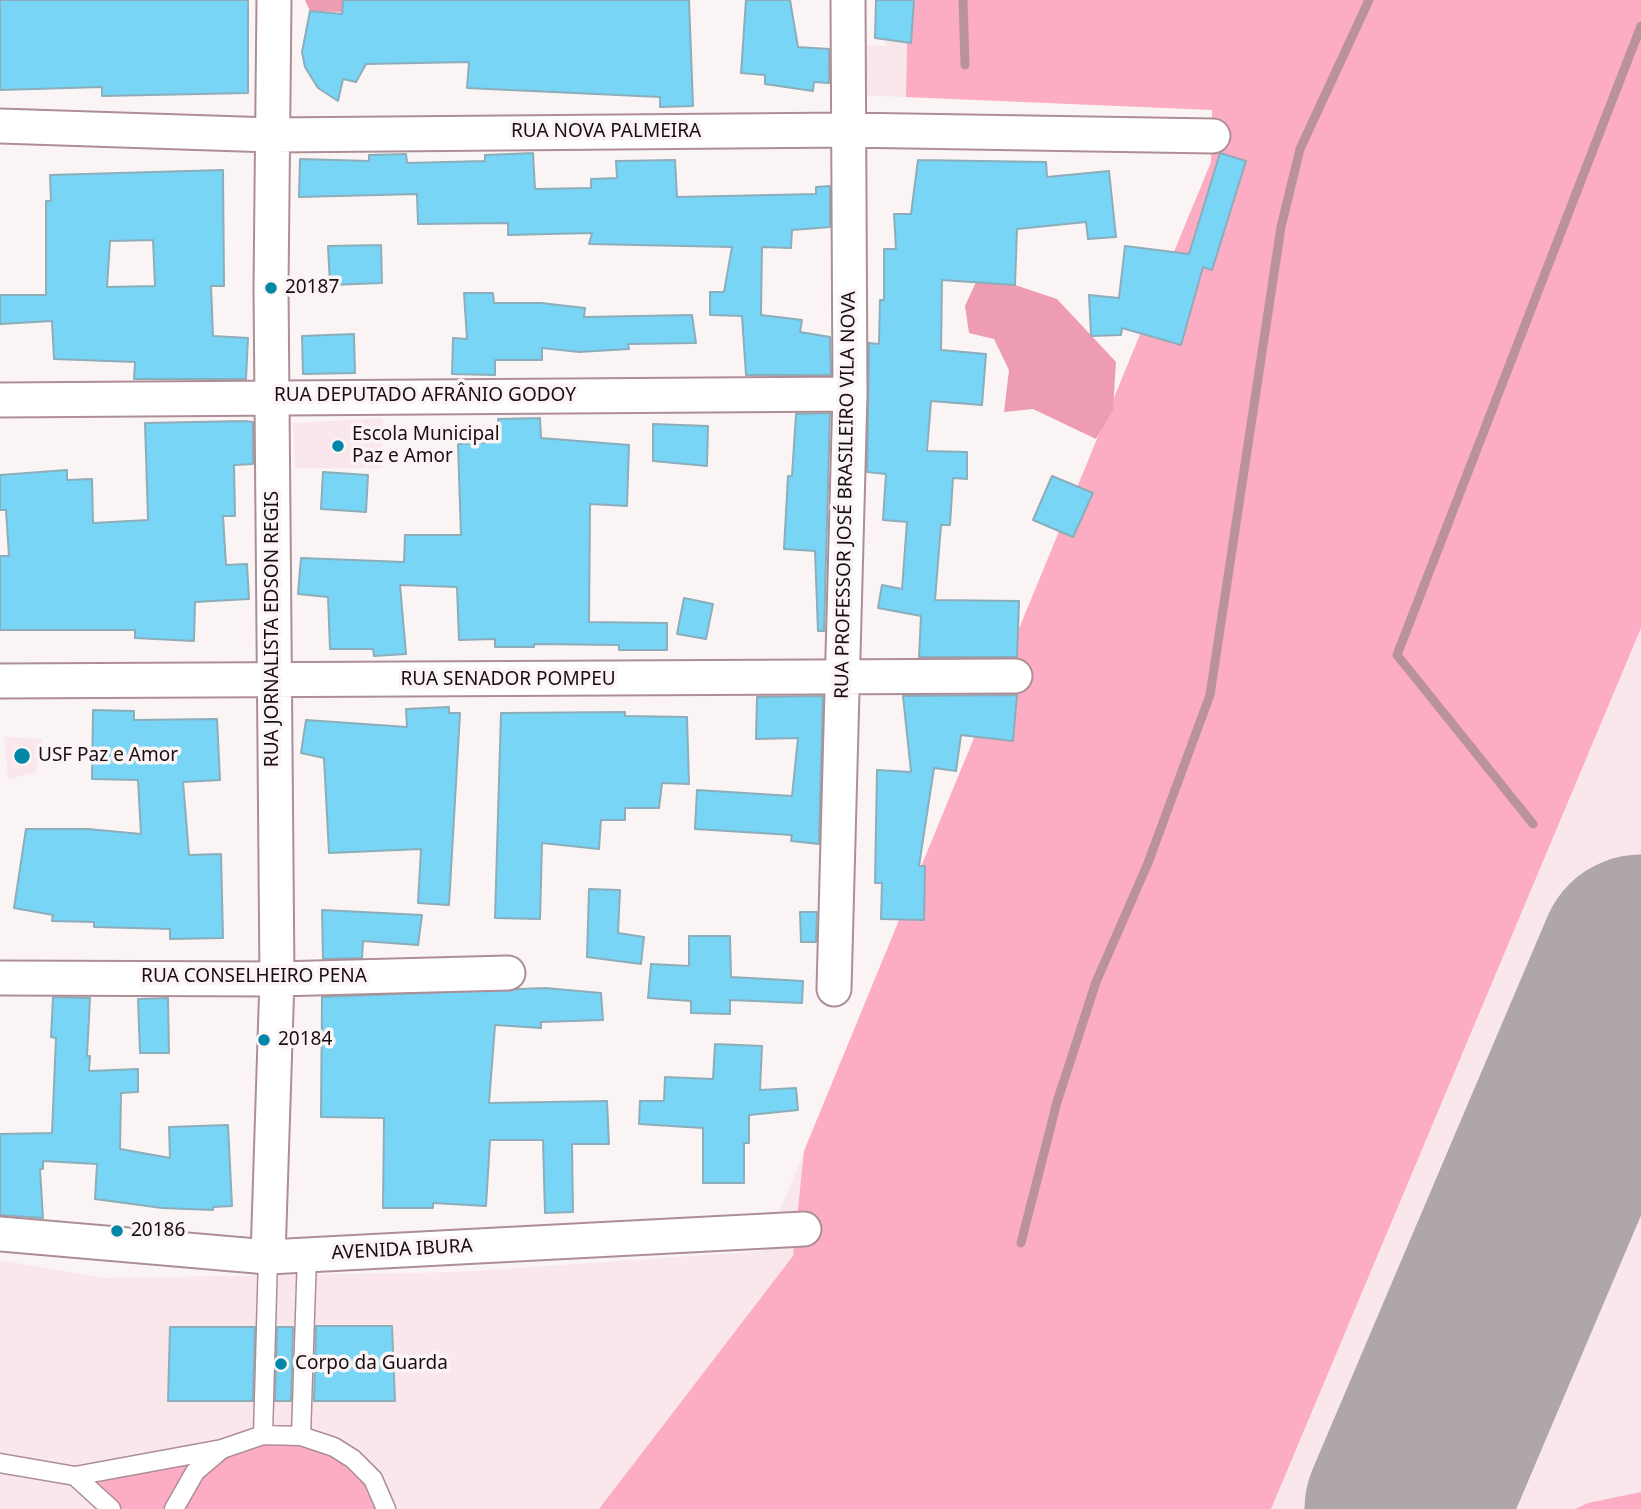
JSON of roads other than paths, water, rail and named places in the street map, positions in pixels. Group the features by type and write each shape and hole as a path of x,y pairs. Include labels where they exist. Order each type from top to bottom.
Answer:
{"street":[{"name":"RUA JORNALISTA EDSON REGIS","path":"268,1257 277,979 272,397 274,0"},
{"name":"RUA PROFESSOR JOSÉ BRASILEIRO VILA NOVA","path":"834,989 845,678 850,394 848,0"},
{"name":"RUA NOVA PALMEIRA","path":"0,127 272,135 847,131 1213,136"},
{"name":"RUA DEPUTADO AFRÂNIO GODOY","path":"0,400 850,394"},
{"name":"RUA SENADOR POMPEU","path":"0,681 273,682 1015,676"},
{"name":"RUA CONSELHEIRO PENA","path":"0,978 277,979 508,972"},
{"name":"AVENIDA IBURA","path":"0,1234 268,1257 804,1229"}],"lane":[{"path":"301,1436 307,1255"},
{"path":"263,1435 268,1257"},
{"path":"0,1463 75,1476 222,1448 263,1435 301,1436 334,1447 353,1459 373,1479 386,1509"},
{"path":"174,1509 195,1472 222,1448"},
{"path":"75,1476 111,1509"}],"waterway":[{"path":"963,0 965,65"},
{"path":"1021,1243 1057,1102 1096,982 1148,863 1210,695 1281,227 1300,149 1369,0"},
{"path":"1533,824 1397,655 1641,26"}],"place":[{"name":"20187","path":"271,288"},
{"name":"Escola Municipal Paz e Amor","path":"338,446"},
{"name":"USF Paz e Amor","path":"22,756"},
{"name":"20184","path":"264,1040"},
{"name":"20186","path":"117,1231"},
{"name":"Corpo da Guarda","path":"281,1364"}]}
